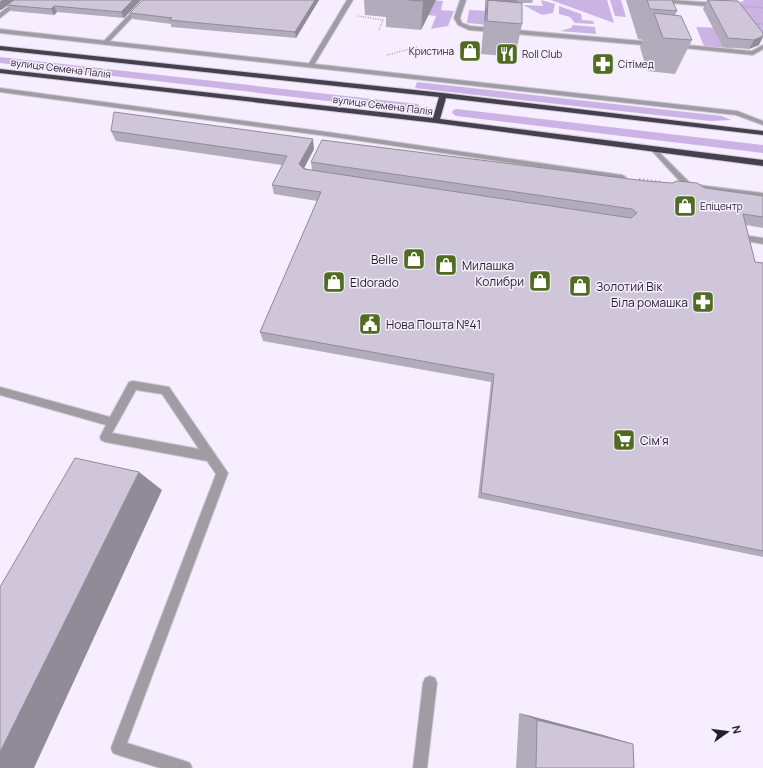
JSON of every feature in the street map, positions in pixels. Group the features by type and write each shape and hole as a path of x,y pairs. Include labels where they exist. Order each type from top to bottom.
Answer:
{"highway":[{"name":"вулиця Семена Палія","path":"0,48 443,95 763,133"},
{"name":"вулиця Семена Палія","path":"0,71 436,122 763,163"},
{"path":"436,122 443,95"}],"street":[{"path":"1,14 20,0"},
{"path":"105,43 146,0"},
{"path":"311,65 350,0"},
{"path":"463,0 457,18 460,24 469,28 660,45"},
{"path":"674,10 671,1 722,5"},
{"path":"0,30 737,113 763,123"},
{"path":"685,40 688,47"},
{"path":"667,45 753,53 763,47"},
{"path":"0,90 325,137 622,177"},
{"path":"654,150 689,186 763,195"},
{"path":"749,239 763,241"},
{"path":"185,768 118,748 222,473 165,390 133,385 106,437 210,456"},
{"path":"1,391 113,422"},
{"path":"420,768 430,683"}],"path":[{"path":"722,5 763,8"},
{"path":"341,14 383,20 380,30"},
{"path":"749,23 763,24"},
{"path":"387,56 418,47"},
{"path":"622,177 689,186"}],"shaded area":[{"path":"431,0 443,1 441,10 454,11 448,26 431,29 436,16 410,13"},
{"path":"541,0 555,4 553,13 542,15 523,5 543,6"},
{"path":"551,0 607,0 614,23"},
{"path":"610,0 621,0 626,17 615,16"},
{"path":"745,0 763,0 763,32 760,34 729,33 734,50 704,46 696,27 750,29 737,4"},
{"path":"559,6 581,14 582,20 593,21 594,24 575,23 570,17 559,14"},
{"path":"469,10 508,12 510,27 467,23"},
{"path":"573,25 595,27 596,34 560,31 571,28"},
{"path":"0,57 417,104 421,107 420,110 415,111 0,63"},
{"path":"417,82 722,116 731,120 710,121 415,88"},
{"path":"457,109 763,145 763,153 456,116 452,113 453,110"}],"building":[{"path":"14,0 133,0 121,12 54,6 51,9 7,5"},
{"path":"143,0 315,0 295,32 169,20 172,18 130,13"},
{"path":"486,0 488,0 485,21 485,20"},
{"path":"488,0 517,1 517,2"},
{"path":"488,0 522,3 522,24 487,21"},
{"path":"647,0 672,0 677,11 650,9"},
{"path":"708,0 738,1 763,33 763,36 754,40 728,38"},
{"path":"654,13 681,16 692,40 663,38"},
{"name":"Сім'я","path":"114,112 313,139 299,164 304,169 631,218 637,213 632,209 311,162 322,140 646,181 672,183 677,181 697,183 705,188 763,196 763,217 743,214 755,262 763,263 763,551 481,493 494,374 260,332 321,192 272,185 287,156 111,131"},
{"path":"75,458 139,472 0,752 0,587"},
{"path":"537,720 633,744 634,768 536,768"}],"place":[{"name":"Кристина","path":"470,51"},
{"name":"Roll Club","path":"507,54"},
{"name":"Сітімед","path":"603,64"},
{"name":"Епіцентр","path":"685,206"},
{"name":"Belle","path":"414,259"},
{"name":"Милашка","path":"446,265"},
{"name":"Колибри","path":"540,281"},
{"name":"Eldorado","path":"334,282"},
{"name":"Золотий Вік","path":"580,286"},
{"name":"Біла ромашка","path":"703,302"},
{"name":"Нова Пошта №41","path":"370,324"},
{"name":"Сім'я","path":"624,440"}]}
